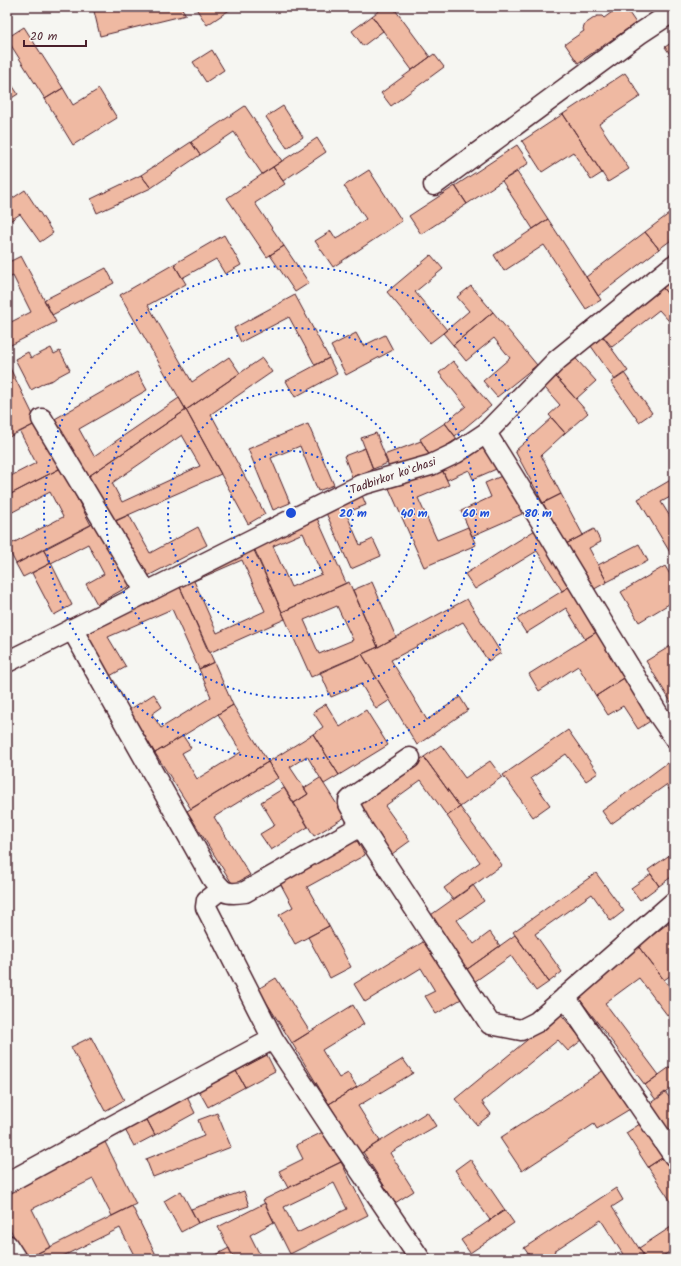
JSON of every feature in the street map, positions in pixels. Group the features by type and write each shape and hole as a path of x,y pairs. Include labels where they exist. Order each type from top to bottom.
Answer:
{"street":[{"path":"434,185 639,34 674,11"},
{"name":"Tadbirkor koʻchasi","path":"7,662 361,484 431,465 456,453 486,434 557,360 674,265"},
{"path":"42,419 146,592"},
{"path":"486,434 540,518 658,714 674,737"},
{"path":"72,629 212,878 221,889 231,894 244,892 361,826"},
{"path":"410,758 352,796 349,804 361,826 490,1024 521,1030 537,1022 674,902"},
{"path":"221,889 207,900 206,907 273,1039 420,1259"},
{"path":"565,997 674,1156"},
{"path":"7,1183 273,1039"},
{"path":"7,1245 16,1259"}],"building":[{"path":"93,7 181,7 186,15 100,36"},
{"path":"195,7 234,7 207,25"},
{"path":"384,7 393,7 430,57 412,70 372,16"},
{"path":"619,7 625,7 636,23 578,63 565,44 584,31 583,29 585,24 597,16 602,16 604,18"},
{"path":"372,16 383,31 363,46 352,31"},
{"path":"24,27 63,88 45,99 7,39"},
{"path":"674,41 674,60 665,47"},
{"path":"212,50 224,70 206,82 193,62"},
{"path":"434,54 444,67 391,106 381,93"},
{"path":"625,73 641,96 599,124 629,169 608,182 563,114"},
{"path":"7,79 18,94 7,101"},
{"path":"63,88 73,105 99,89 117,118 73,145 45,99"},
{"path":"245,106 282,161 262,174 234,132 200,155 191,142"},
{"path":"283,106 303,137 287,148 266,117"},
{"path":"563,114 602,173 591,180 573,152 542,172 522,141"},
{"path":"317,138 326,152 283,181 273,167"},
{"path":"191,142 200,155 151,188 141,175"},
{"path":"517,145 529,163 467,204 455,186"},
{"path":"273,167 285,184 255,203 284,246 267,257 227,198"},
{"path":"369,170 402,221 333,267 315,241 331,231 336,239 366,219 344,186"},
{"path":"517,172 548,219 533,229 502,181"},
{"path":"141,175 151,188 97,213 91,199"},
{"path":"455,186 467,204 421,234 409,216"},
{"path":"25,190 53,233 40,242 20,214 7,223 7,202"},
{"path":"674,210 674,238 659,249 645,232"},
{"path":"548,219 601,300 586,309 544,245 504,271 494,255"},
{"path":"645,232 659,249 598,296 586,277"},
{"path":"224,235 241,265 225,274 216,259 182,278 174,264"},
{"path":"284,246 309,283 295,292 270,255"},
{"path":"431,255 443,269 415,292 447,330 430,343 387,292"},
{"path":"21,256 56,322 9,346 7,343 7,324 31,312 13,276 7,279 7,263"},
{"path":"174,264 186,284 148,305 192,382 229,357 240,373 186,410 120,295"},
{"path":"106,268 114,283 52,315 44,300"},
{"path":"674,270 674,302 658,282"},
{"path":"658,282 674,302 674,317 669,321 659,310 612,347 598,330"},
{"path":"471,286 493,312 453,345 443,333 469,311 457,297"},
{"path":"295,295 329,358 315,365 289,317 241,342 234,328"},
{"path":"493,312 537,365 497,397 483,381 510,358 494,338 466,361 453,345"},
{"path":"598,330 628,371 615,380 586,339"},
{"path":"356,333 363,346 385,335 393,350 346,375 331,346"},
{"path":"51,348 54,354 60,351 70,370 31,390 15,359 28,352 31,358"},
{"path":"570,352 596,381 576,399 550,370"},
{"path":"262,358 272,372 211,414 265,514 248,524 186,410"},
{"path":"329,358 337,374 295,397 286,381"},
{"path":"453,361 491,406 455,436 445,423 466,406 439,373"},
{"path":"7,362 37,423 7,438"},
{"path":"550,370 588,413 565,433 549,415 560,405 538,380"},
{"path":"137,372 147,390 79,429 94,456 179,398 186,410 86,478 53,420"},
{"path":"624,373 652,413 639,422 611,382"},
{"path":"186,410 221,474 110,523 86,478","holes":["182,435 200,466 122,502 112,483"]},
{"path":"552,418 565,433 541,455 561,494 543,503 515,451"},
{"path":"37,423 61,468 7,496 7,478 36,463 20,432"},
{"path":"445,423 457,439 430,456 420,439"},
{"path":"308,424 334,485 318,491 300,446 271,458 290,503 273,510 248,449"},
{"path":"376,433 388,463 373,469 361,438"},
{"path":"421,441 429,455 390,470 384,455"},
{"path":"489,441 501,467 473,479 469,470 447,480 439,463"},
{"path":"365,448 373,469 352,477 344,456"},
{"path":"439,463 449,485 418,498 437,540 468,527 476,545 424,567 388,486"},
{"path":"61,468 91,525 16,564 7,546 63,517 50,492 7,515 7,496"},
{"path":"504,475 522,514 472,536 461,511 491,497 485,483"},
{"path":"674,478 674,495 661,502 674,523 674,559 638,499"},
{"path":"359,488 366,505 346,513 360,545 373,539 381,556 351,569 322,504"},
{"path":"561,494 583,535 564,545 543,503"},
{"path":"313,509 346,583 282,612 248,537","holes":["303,533 322,574 291,587 273,546"]},
{"path":"129,515 150,553 198,527 207,545 146,577 116,521"},
{"path":"98,521 131,585 97,604 86,584 104,574 88,544 51,563 43,549"},
{"path":"540,527 575,583 562,591 537,551 475,589 465,574"},
{"path":"594,529 601,542 589,548 607,582 589,592 564,545"},
{"path":"250,539 285,619 209,653 174,573","holes":["242,560 265,611 217,633 194,581"]},
{"path":"639,544 648,561 607,582 598,565"},
{"path":"43,549 51,563 23,577 16,564"},
{"path":"51,563 72,605 54,615 32,573"},
{"path":"665,566 674,581 674,601 639,622 621,592"},
{"path":"349,582 378,647 311,677 282,612","holes":["337,606 353,640 319,654 304,620"]},
{"path":"372,582 396,637 378,647 353,590"},
{"path":"575,583 603,628 585,639 566,608 526,633 517,619"},
{"path":"179,585 214,662 199,669 172,609 108,637 126,667 108,677 79,629"},
{"path":"467,599 501,653 488,661 463,622 391,660 427,720 460,697 468,710 417,745 362,654 378,647"},
{"path":"603,628 632,673 596,696 578,666 539,691 529,674"},
{"path":"7,634 11,641 7,643"},
{"path":"674,644 674,707 646,661"},
{"path":"362,654 390,700 376,709 361,684 331,697 320,672"},
{"path":"214,662 233,705 155,753 129,710 154,694 162,707 152,714 161,728 211,697 199,669"},
{"path":"632,673 658,716 638,729 623,706 608,715 596,696"},
{"path":"326,704 340,727 366,710 388,745 339,775 313,734 323,727 313,712"},
{"path":"233,705 268,762 191,809 155,753 183,736 191,748 182,753 197,779 241,752 218,714"},
{"path":"568,730 598,773 586,781 566,754 531,778 550,805 533,817 503,775"},
{"path":"313,734 339,775 324,784 307,756 290,767 308,794 294,803 268,762"},
{"path":"441,745 465,778 490,761 502,777 460,807 424,757"},
{"path":"424,757 460,807 447,816 421,780 385,806 410,841 392,854 356,805"},
{"path":"674,758 674,796 666,785 611,824 602,811"},
{"path":"268,762 278,778 214,817 250,875 233,885 187,811"},
{"path":"320,778 345,817 314,836 294,803 308,794 304,788"},
{"path":"284,788 308,827 271,850 260,834 275,825 261,802"},
{"path":"460,807 502,865 453,900 444,888 480,862 447,816"},
{"path":"356,839 365,855 307,887 329,926 295,944 279,915 293,907 279,881"},
{"path":"674,852 674,875 659,886 648,870"},
{"path":"596,873 624,911 611,921 592,894 535,934 562,972 549,982 513,932"},
{"path":"651,874 659,886 640,900 631,888"},
{"path":"473,885 484,901 457,920 474,944 490,932 500,946 466,970 428,917"},
{"path":"674,919 674,973 664,980 638,946"},
{"path":"329,926 351,967 330,978 308,937"},
{"path":"515,935 549,982 536,991 511,956 474,982 466,970"},
{"path":"428,939 463,998 436,1014 425,996 435,991 421,968 365,1002 354,984"},
{"path":"638,946 674,993 674,1024 639,978 605,1003 659,1075 645,1085 575,993"},
{"path":"276,978 310,1032 292,1043 258,989"},
{"path":"353,1005 364,1024 322,1050 339,1078 348,1073 357,1087 329,1104 292,1043"},
{"path":"560,1013 582,1040 568,1051 558,1040 482,1102 491,1114 477,1125 455,1099"},
{"path":"91,1037 124,1100 105,1111 71,1047"},
{"path":"267,1055 275,1071 245,1087 236,1071"},
{"path":"403,1059 413,1073 358,1106 380,1141 360,1154 329,1104"},
{"path":"674,1064 674,1086 656,1100 645,1085"},
{"path":"604,1070 630,1109 597,1129 594,1124 522,1171 500,1138"},
{"path":"236,1071 245,1087 208,1107 199,1091"},
{"path":"665,1092 674,1103 674,1140 648,1105"},
{"path":"187,1097 195,1113 155,1135 146,1118"},
{"path":"427,1112 436,1126 390,1153 414,1191 395,1203 363,1152"},
{"path":"217,1113 231,1147 153,1177 146,1159 204,1136 198,1120"},
{"path":"145,1116 155,1135 134,1146 124,1128"},
{"path":"643,1122 665,1156 648,1167 626,1133"},
{"path":"325,1131 341,1162 288,1188 279,1171 303,1159 296,1145"},
{"path":"105,1142 136,1204 112,1216 93,1179 32,1209 51,1247 25,1259 7,1223 7,1191"},
{"path":"665,1156 674,1169 674,1206 648,1167"},
{"path":"470,1159 505,1210 490,1220 455,1170"},
{"path":"341,1162 368,1215 290,1254 263,1200","holes":["334,1183 347,1209 297,1233 284,1207"]},
{"path":"616,1188 623,1200 612,1207 646,1259 626,1259 601,1220 554,1251 559,1259 532,1259 524,1248"},
{"path":"181,1191 198,1223 181,1232 164,1201"},
{"path":"244,1191 249,1206 198,1223 191,1209"},
{"path":"265,1203 274,1222 250,1235 262,1259 234,1259 218,1227"},
{"path":"132,1206 158,1259 136,1259 120,1228 57,1259 26,1259"},
{"path":"505,1210 514,1223 470,1253 461,1240"},
{"path":"674,1225 674,1249 658,1259 646,1259 639,1248"},
{"path":"229,1248 234,1259 208,1259"}]}
